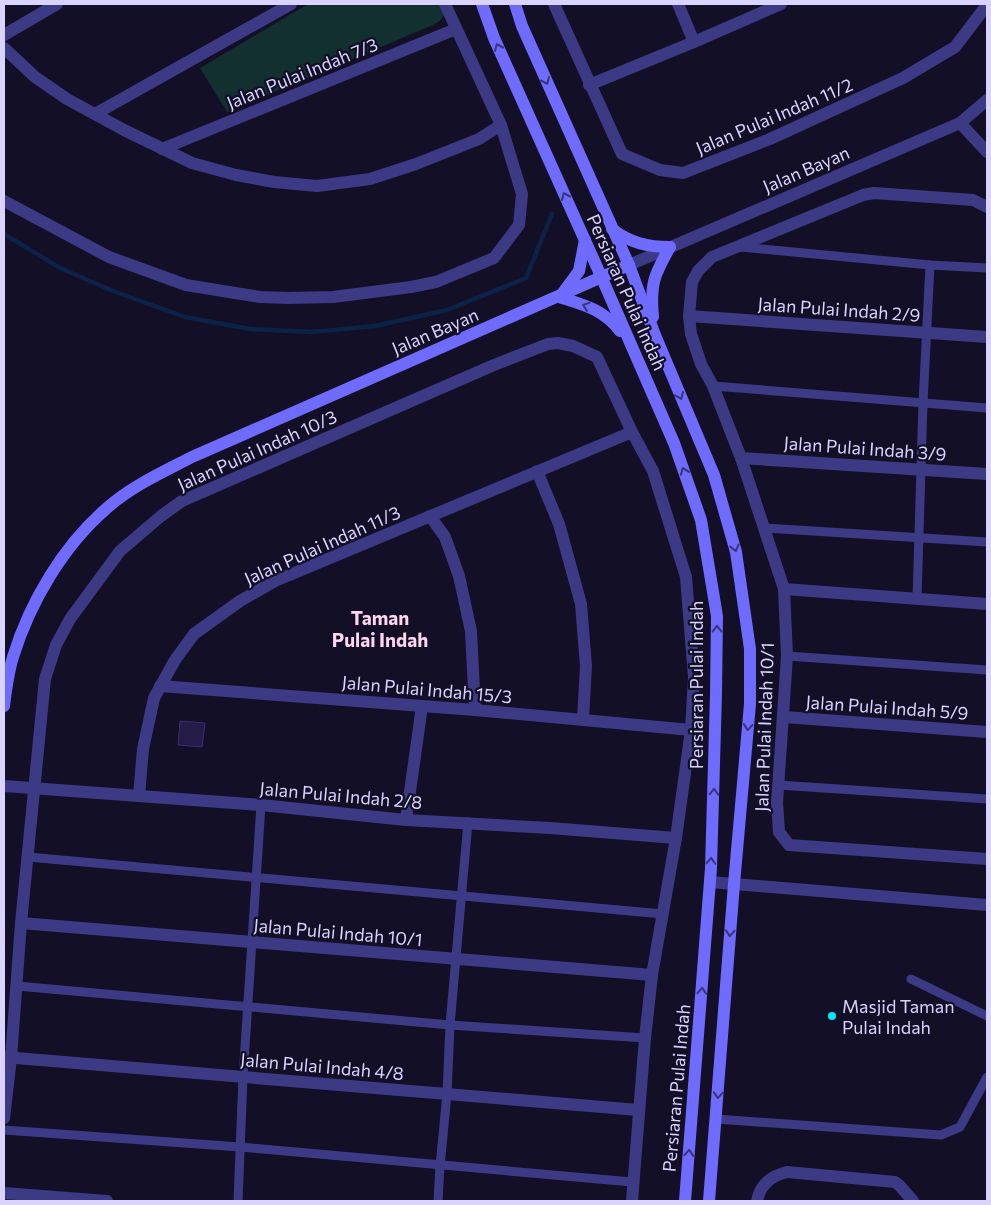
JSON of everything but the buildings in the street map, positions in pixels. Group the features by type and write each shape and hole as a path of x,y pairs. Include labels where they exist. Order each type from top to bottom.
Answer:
{"main road":[{"name":"Persiaran Pulai Indah","path":"482,4 494,38 674,443 701,520 717,616 716,694 710,882 684,1201"},
{"name":"Persiaran Pulai Indah","path":"515,4 522,26 629,265 655,335 714,476 736,552 750,649 750,704 709,1201"},
{"path":"612,228 621,236 640,244 670,247 652,283 651,297 655,335"},
{"path":"585,240 579,271 559,297 599,311 612,321 632,347"},
{"name":"Jalan Bayan","path":"4,706 12,660 34,604 66,554 86,528 108,507 149,479 192,457 629,265"}],"street":[{"path":"4,35 57,4"},
{"path":"94,114 291,4"},
{"path":"4,201 109,257 186,285 260,297 333,297 411,287 436,282 494,258 519,225 522,194 501,125 445,4"},
{"name":"Jalan Pulai Indah 11/2","path":"554,4 589,85 622,154 660,170 683,173 770,139 902,78 955,47 987,5"},
{"path":"678,4 694,42"},
{"path":"589,85 781,4"},
{"name":"Jalan Pulai Indah 7/3","path":"162,149 456,29"},
{"path":"4,48 36,77 67,99 162,149 192,163 236,175 274,182 317,186 370,179 416,164 479,139 501,125"},
{"name":"Jalan Bayan","path":"629,265 960,123 987,100"},
{"path":"960,123 987,152"},
{"path":"738,246 874,192 973,200 987,207"},
{"name":"Jalan Pulai Indah 10/1","path":"738,246 712,258 698,271 692,282 689,316 691,334 701,364 713,386 741,458 784,589 787,656 777,803 779,832 789,845 987,859"},
{"name":"Jalan Pulai Indah 2/9","path":"689,316 987,337"},
{"name":"Jalan Pulai Indah 10/3","path":"4,1118 8,1057 17,986 21,923 45,679 56,645 70,619 120,551 161,516 182,501 494,365 548,344 558,343 573,346 597,357 632,432"},
{"path":"632,432 653,471 686,577 694,677 691,730 644,1038 632,1201"},
{"name":"Jalan Pulai Indah 11/3","path":"139,796 143,749 154,698 174,660 194,634 240,601 275,581 632,432"},
{"name":"Jalan Pulai Indah 3/9","path":"741,458 987,474"},
{"path":"538,471 559,524 581,604 586,666 583,720"},
{"path":"430,516 444,537 459,576 470,631 475,710"},
{"path":"784,589 987,604"},
{"name":"Jalan Pulai Indah 15/3","path":"160,686 475,710 691,730"},
{"path":"406,820 422,706"},
{"name":"Jalan Pulai Indah 5/9","path":"784,717 987,732"},
{"name":"Jalan Pulai Indah 2/8","path":"4,786 261,805 406,820 468,822 676,838"},
{"path":"710,882 987,905"},
{"name":"Jalan Pulai Indah 10/1","path":"21,923 652,976"},
{"name":"Jalan Pulai Indah 4/8","path":"8,1057 638,1110"},
{"path":"757,1201 763,1185 771,1178 787,1172 895,1182 913,1201"},
{"path":"4,1193 107,1201"}],"lane":[{"path":"738,246 930,265 987,268"},
{"path":"917,599 923,403 930,265"},
{"path":"713,386 987,408"},
{"path":"765,528 987,542"},
{"path":"787,656 987,670"},
{"path":"779,785 987,799"},
{"path":"238,1201 247,1007 261,805"},
{"path":"438,1201 447,1094 450,1025 468,822"},
{"path":"28,857 663,914"},
{"path":"911,979 987,1016"},
{"path":"17,986 450,1025 644,1038"},
{"path":"716,1119 941,1135 960,1128 987,1077"},
{"path":"4,1130 240,1147 632,1182"}],"green space":[{"path":"308,4 439,4 444,15 440,21 433,25 227,112 200,68"}],"waterway":[{"path":"4,234 60,268 113,291 185,317 250,329 313,332 375,326 447,310 526,278 552,214"}],"place":[{"name":"Masjid Taman Pulai Indah","path":"832,1016"}],"district":[{"name":"Taman Pulai Indah","path":"380,628"}]}
